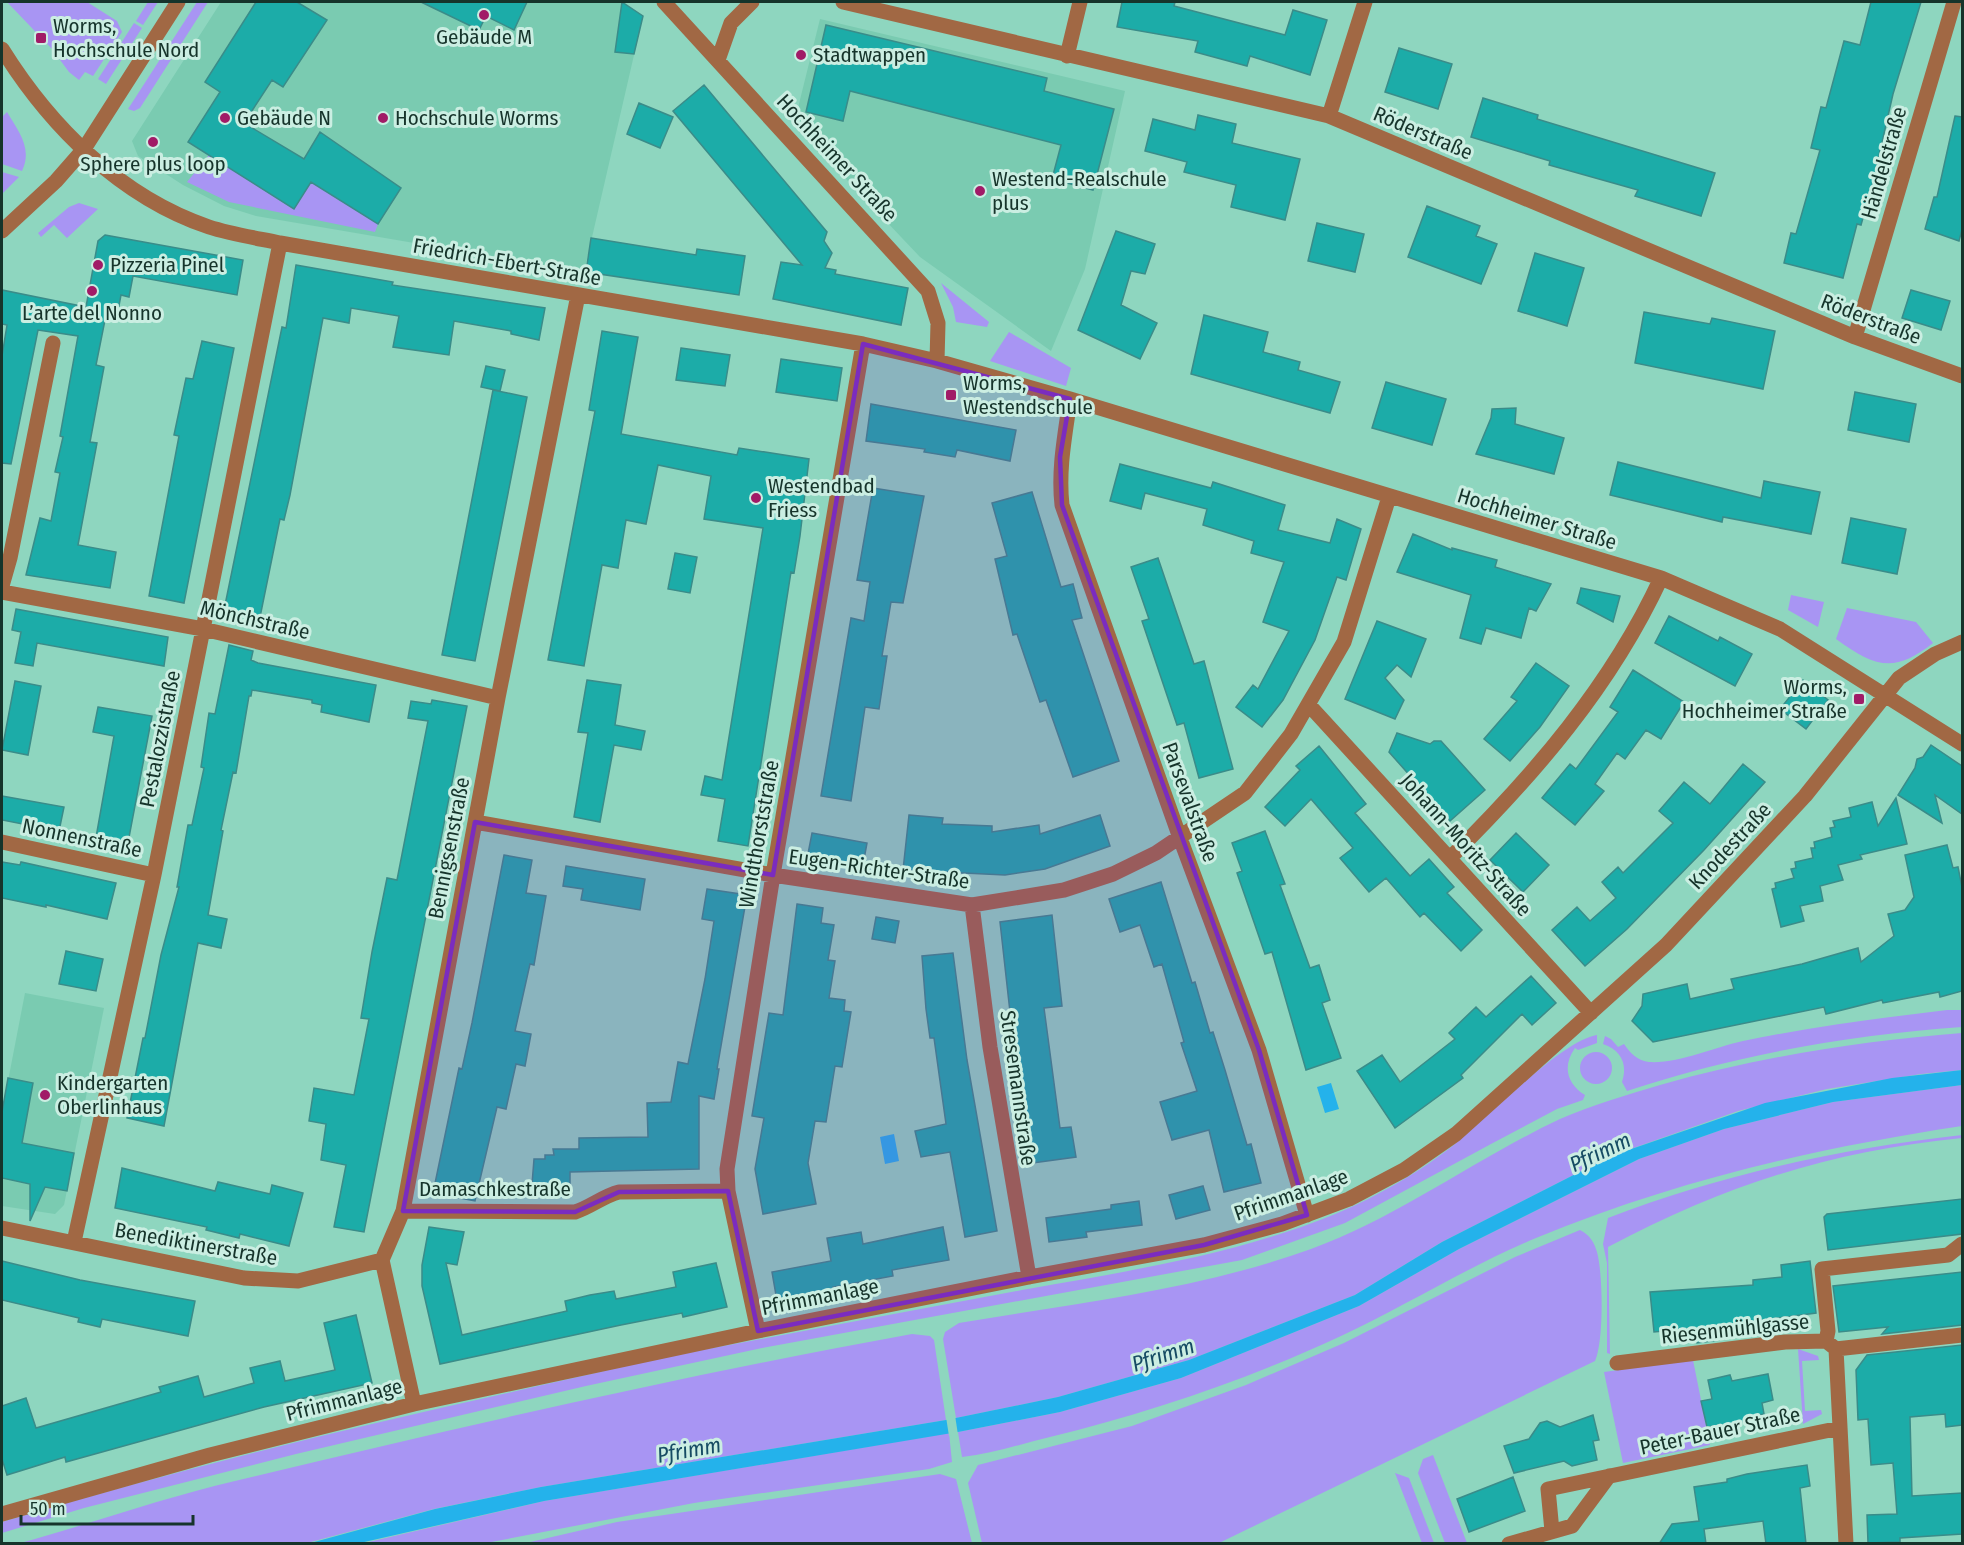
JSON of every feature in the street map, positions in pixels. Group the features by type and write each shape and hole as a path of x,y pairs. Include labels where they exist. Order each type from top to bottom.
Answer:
{"street":[{"path":"2,231 56,181 84,149 178,2"},
{"name":"Hochheimer Straße","path":"664,2 928,291 938,323 937,361"},
{"path":"718,60 731,23 752,2"},
{"name":"Röderstraße","path":"843,2 1329,116 1856,337 1962,376"},
{"path":"1067,56 1080,2"},
{"path":"1329,116 1365,2"},
{"name":"Händelstraße","path":"1856,337 1954,2"},
{"name":"Friedrich-Ebert-Straße","path":"2,49 34,98 84,149 127,185 167,209 209,227 280,243 863,344 937,361 1070,399"},
{"name":"Pestalozzistraße","path":"74,1242 154,875 280,243"},
{"name":"Bennigsenstraße","path":"382,1260 403,1211 498,698 578,296"},
{"path":"2,586 10,558 53,343"},
{"name":"Windthorststraße","path":"758,1331 728,1191 727,1169 773,875 863,344"},
{"name":"Hochheimer Straße","path":"1070,399 1661,578 1780,629 1962,744"},
{"name":"Parsevalstraße","path":"1070,399 1060,457 1059,479 1062,505 1180,838 1259,1050 1307,1215"},
{"name":"Eugen-Richter-Straße","path":"475,822 773,875 972,905 1064,890 1113,874 1156,853 1245,792 1291,735 1344,642 1389,497"},
{"path":"1450,858 1551,752 1610,669 1644,613 1661,578"},
{"name":"Mönchstraße","path":"2,592 203,629 498,698"},
{"name":"Knodestraße","path":"1591,1013 1666,945 1733,875 1805,796 1899,678 1916,664 1962,642"},
{"name":"Johann-Moritz-Straße","path":"1309,705 1591,1013"},
{"name":"Nonnenstraße","path":"2,842 154,875"},
{"name":"Stresemannstraße","path":"972,905 990,1047 1029,1277"},
{"name":"Pfrimmanlage","path":"2,1514 210,1455 414,1404 758,1331 1204,1245 1307,1215 1365,1191 1430,1153 1481,1112 1591,1013"},
{"name":"Damaschkestraße","path":"403,1211 575,1212 587,1208 608,1195 620,1192 728,1191"},
{"name":"Benediktinerstraße","path":"2,1228 244,1278 282,1282 314,1278 382,1260"},
{"path":"1846,1544 1839,1428 1822,1269 1948,1255 1962,1244"},
{"path":"382,1260 414,1404"},
{"name":"Riesenmühlgasse","path":"1617,1363 1785,1342 1831,1345 1962,1335"},
{"name":"Peter-Bauer Straße","path":"1552,1531 1548,1489 1839,1428"},
{"path":"1509,1544 1572,1526 1609,1476"}],"highlighted area":[{"path":"863,344 1070,399 1060,457 1062,505 1259,1050 1307,1215 1204,1245 758,1331 728,1191 619,1192 575,1212 403,1211 475,822 773,875"}],"shaded area":[{"path":"7,2 87,2 117,21 122,32 93,76 85,72 79,80 69,72 52,49"},
{"path":"148,2 158,2 143,25 136,21"},
{"path":"197,2 208,2 140,108 134,111 128,109"},
{"name":"Hochschule Worms","path":"221,2 624,2 643,16 584,272 256,216 224,206 183,185 138,156 132,141"},
{"name":"Westend-Realschule plus","path":"820,19 1125,91 1085,269 1051,351 920,257 794,124"},
{"path":"134,23 142,28 106,84 98,79"},
{"path":"7,112 25,147 25,163 22,171 2,164 2,117"},
{"path":"209,155 293,209 311,182 378,224 375,232 229,202 187,182"},
{"path":"2,172 19,177 2,194"},
{"path":"79,203 98,209 67,238 54,225 41,237 38,233 69,207"},
{"path":"941,283 989,322 987,327 956,322 953,307"},
{"path":"1009,332 1071,368 1066,386 990,361"},
{"path":"1791,595 1824,602 1818,627 1788,610"},
{"path":"1847,608 1916,622 1933,643 1919,653 1895,663 1874,661 1836,639"},
{"name":"Kindergarten Oberlinhaus","path":"25,993 104,1008 64,1205 55,1214 2,1206 2,1112"},
{"path":"1947,1010 1962,1010 1962,1027 1877,1035 1793,1048 1709,1067 1627,1091 1622,1082 1624,1069 1622,1058 1603,1044 1605,1036 1618,1047 1624,1044 1641,1060 1660,1062 1768,1036"},
{"path":"1962,1033 1962,1070 1827,1089 1738,1111 1611,1156 1442,1242 1355,1295 1189,1360 1058,1397 956,1418 943,1339 945,1332 959,1323 1181,1285 1225,1275 1311,1249 1375,1221 1560,1119 1660,1085 1772,1058 1886,1041"},
{"path":"1597,1035 1597,1043 1578,1050 1575,1048 1569,1061 1570,1080 1585,1095 1583,1100 1557,1109 1345,1223 1242,1260 762,1348 586,1386 296,1454 84,1508 2,1533 2,1522 251,1453 377,1423 702,1350 1153,1266 1277,1235 1345,1210 1410,1176 1465,1136 1543,1066 1581,1040"},
{"path":"1596,1052 1608,1056 1612,1068 1608,1080 1596,1084 1584,1080 1580,1068 1584,1056"},
{"path":"1962,1085 1962,1126 1799,1156 1693,1183 1640,1200 1511,1249 1341,1336 1235,1381 1087,1428 984,1454 962,1457 958,1432 1060,1412 1181,1378 1359,1306 1459,1249 1639,1159 1724,1129 1833,1102"},
{"path":"1962,1135 1962,1138 1868,1152 1780,1174 1694,1206 1608,1247 1610,1354 1607,1353 1607,1263 1603,1244 1608,1218 1694,1189 1782,1165 1873,1147"},
{"path":"1580,1230 1593,1242 1599,1262 1601,1324 1595,1361 1219,1543 982,1543 968,1483 978,1465 1132,1426 1246,1385 1344,1343 1515,1257"},
{"path":"912,1334 930,1336 934,1340 946,1420 541,1487 434,1509 307,1543 17,1544 208,1488 404,1441 657,1384"},
{"path":"1798,1349 1818,1356 1819,1360 1802,1361 1805,1411 1821,1410 1822,1414 1803,1424"},
{"path":"1693,1360 1710,1445 1623,1463 1604,1372"},
{"path":"949,1433 952,1462 929,1469 694,1503 486,1543 360,1544 544,1501"},
{"path":"1433,1455 1467,1543 1445,1543 1418,1473 1423,1459"},
{"path":"1395,1473 1409,1478 1434,1543 1422,1543"},
{"path":"940,1474 956,1479 972,1543 526,1543 617,1522"}],"water":[{"path":"1962,1070 1962,1085 1833,1102 1724,1129 1639,1159 1459,1249 1359,1306 1181,1378 1060,1412 958,1432 544,1501 360,1543 307,1544 435,1509 541,1487 946,1420 1058,1397 1189,1360 1355,1295 1442,1242 1611,1156 1765,1103 1892,1078"},
{"path":"1331,1083 1339,1109 1325,1113 1317,1087"},
{"path":"894,1134 899,1161 885,1164 880,1137"}],"pier":[{"path":"955,1415 958,1435 949,1436 946,1417"}],"building":[{"name":"Gebäude N","path":"256,2 297,2 327,20 283,87 272,80 244,123 304,159 320,132 401,188 378,224 311,182 294,209 188,142 220,92 205,82"},
{"name":"Gebäude M","path":"421,2 527,2 514,30 486,16 479,30"},
{"path":"622,2 643,16 634,54 615,52"},
{"path":"1122,2 1175,2 1174,6 1285,35 1293,10 1327,20 1310,75 1250,56 1247,66 1195,52 1198,41 1117,27"},
{"path":"1871,2 1921,2 1893,94 1861,225 1857,224 1843,278 1784,263 1791,233 1796,234 1820,150 1811,148 1821,107 1826,108 1844,41 1860,45"},
{"path":"826,25 1047,78 1044,91 1114,109 1093,190 1052,179 1061,145 850,91 843,121 806,112"},
{"path":"1399,48 1452,64 1438,109 1385,92"},
{"path":"704,85 827,232 824,241 832,253 825,268 836,270 835,274 908,288 901,325 773,299 781,262 802,265 673,111"},
{"path":"1483,98 1538,115 1537,119 1715,173 1701,216 1635,196 1638,190 1549,165 1550,161 1471,137"},
{"path":"639,103 673,117 660,148 627,134"},
{"path":"1198,115 1236,124 1232,143 1300,159 1285,220 1231,207 1236,185 1184,172 1187,162 1145,151 1153,119 1195,130"},
{"path":"1955,116 1962,117 1962,230 1959,241 1925,229 1934,197 1937,197"},
{"path":"1427,206 1480,226 1476,236 1497,244 1481,284 1408,257"},
{"path":"1317,223 1364,234 1355,272 1308,261"},
{"path":"1116,231 1155,244 1145,274 1131,271 1121,305 1157,323 1140,359 1078,330"},
{"path":"105,235 243,260 237,295 133,276 129,297 121,295 117,316 106,315 96,365 104,367 90,442 97,443 78,545 116,552 110,588 26,575 40,518 51,521 60,473 55,472 63,437 60,436 78,336 38,330 11,464 2,463 2,356 7,325 2,324 2,290 86,307 98,241"},
{"path":"591,238 696,255 697,249 745,256 739,295 586,272"},
{"path":"1535,253 1584,268 1567,326 1518,311"},
{"path":"296,265 393,282 392,285 545,308 539,340 511,334 511,331 454,321 449,355 393,347 399,316 351,308 349,323 323,318 290,495 284,520 280,519 260,617 224,610 282,327 286,328"},
{"path":"1911,290 1950,301 1941,330 1902,318"},
{"path":"1644,312 1710,324 1712,318 1775,331 1763,389 1635,363"},
{"path":"1204,315 1268,332 1263,352 1300,362 1298,370 1340,382 1330,413 1191,374"},
{"path":"602,331 638,337 621,434 737,455 739,448 809,459 800,536 794,573 791,572 748,846 718,841 725,799 701,795 705,776 722,780 763,528 704,519 711,476 658,465 646,524 626,520 618,568 602,565 584,666 548,660 595,411 589,410"},
{"path":"202,341 234,348 184,603 149,596 179,436 174,435 186,378 193,379"},
{"path":"681,348 730,355 725,386 676,380"},
{"path":"781,359 842,368 837,401 776,392"},
{"path":"486,366 505,370 500,391 481,387"},
{"path":"1386,382 1446,399 1432,445 1372,428"},
{"path":"493,390 527,397 475,661 442,655"},
{"path":"1855,392 1916,404 1909,442 1848,430"},
{"path":"871,404 1016,430 1010,461 957,450 955,457 924,452 925,449 866,441"},
{"path":"1516,408 1515,424 1564,438 1554,474 1476,454 1491,418 1492,409"},
{"path":"1618,462 1761,498 1764,481 1820,492 1811,534 1723,517 1722,522 1610,495"},
{"path":"1120,464 1211,488 1213,482 1285,505 1278,530 1330,543 1337,519 1361,529 1346,580 1337,577 1315,640 1283,700 1262,727 1236,707 1253,685 1258,689 1289,631 1263,622 1284,562 1251,553 1254,541 1203,525 1207,509 1145,493 1141,509 1110,501"},
{"path":"873,488 924,496 903,603 891,602 882,656 887,656 879,709 865,707 851,801 821,796 851,618 864,621 870,582 857,580"},
{"path":"1032,492 1061,587 1073,584 1082,618 1072,620 1119,761 1073,777 1046,700 1040,702 1017,634 1013,635 995,559 1007,556 992,503"},
{"path":"1851,518 1906,529 1897,574 1842,563"},
{"path":"1413,534 1452,550 1452,548 1497,560 1495,567 1551,584 1536,611 1529,608 1521,638 1486,628 1481,644 1460,638 1471,595 1397,572"},
{"path":"675,553 697,557 690,593 668,589"},
{"path":"1158,558 1194,664 1204,661 1233,769 1199,778 1184,723 1177,725 1142,621 1149,619 1131,567"},
{"path":"1581,588 1620,596 1613,622 1577,603"},
{"path":"16,609 168,637 164,666 37,643 33,666 15,663 21,632 12,630"},
{"path":"1669,616 1718,641 1720,637 1752,654 1735,686 1655,643"},
{"path":"1377,621 1426,639 1411,677 1397,665 1385,678 1404,700 1395,719 1345,699"},
{"path":"229,645 253,651 251,660 258,663 376,685 369,722 321,712 322,705 312,703 312,700 252,690 249,696 236,773 233,772 221,830 223,831 208,915 227,919 221,948 198,943 164,1126 127,1118 161,955 179,887 177,887 188,825 192,825 204,768 201,767 209,713 215,714"},
{"path":"1536,663 1569,686 1540,727 1510,761 1484,739 1517,701 1511,697"},
{"path":"1633,670 1684,702 1661,739 1646,730 1625,759 1617,753 1595,784 1604,791 1575,825 1542,798 1570,764 1576,769 1618,712 1610,707"},
{"path":"587,680 621,685 615,725 645,731 641,750 614,745 600,822 574,817 588,733 578,732"},
{"path":"1803,680 1828,700 1806,729 1780,709"},
{"path":"15,681 41,686 28,755 2,750"},
{"path":"432,700 467,706 364,1232 334,1227 346,1165 321,1160 326,1124 309,1121 314,1088 354,1095 369,1019 361,1018 372,952 387,878 397,880 428,721 408,718 411,701 431,704"},
{"path":"98,707 152,716 127,848 95,843 114,736 93,732"},
{"path":"1397,733 1430,744 1434,741 1441,741 1485,790 1450,821 1389,752"},
{"path":"1931,745 1962,766 1962,814 1935,795 1942,823 1898,795 1915,768 1917,759 1923,757"},
{"path":"1319,746 1366,804 1355,813 1410,876 1429,859 1454,887 1447,893 1482,930 1461,951 1424,913 1420,917 1386,878 1369,892 1340,858 1353,848 1311,799 1285,826 1265,807 1300,770 1296,766"},
{"path":"1743,764 1765,782 1704,850 1627,929 1585,966 1552,930 1577,907 1590,921 1616,898 1602,882 1618,867 1623,873 1673,823 1659,811 1684,782 1710,804"},
{"path":"2,796 64,807 59,831 2,820"},
{"path":"1896,798 1907,844 1860,855 1862,859 1838,865 1843,880 1820,886 1823,901 1800,906 1804,921 1781,927 1772,889 1776,888 1775,883 1794,878 1791,869 1796,868 1795,862 1813,858 1811,848 1815,848 1814,842 1832,837 1830,828 1835,827 1833,821 1851,817 1849,808 1872,802 1878,826"},
{"path":"909,815 943,818 942,824 992,826 992,832 1039,825 1040,834 1100,815 1110,846 1045,869 1005,875 903,870"},
{"path":"1265,831 1285,884 1280,885 1310,968 1319,965 1330,1000 1322,1003 1341,1058 1306,1070 1272,952 1265,954 1237,873 1242,871 1232,843"},
{"path":"812,833 867,843 862,870 807,859"},
{"path":"1516,833 1549,865 1523,892 1490,860"},
{"path":"1947,845 1953,868 1958,867 1962,887 1962,991 1940,997 1939,992 1883,1003 1882,1000 1826,1014 1824,1007 1653,1042 1632,1021 1642,1006 1643,994 1687,984 1690,999 1734,989 1731,979 1802,964 1858,948 1861,962 1894,936 1888,914 1905,910 1914,897 1905,855"},
{"path":"504,855 532,860 526,893 546,896 534,965 530,964 515,1031 531,1034 525,1066 516,1064 506,1109 497,1107 475,1201 433,1193 459,1068 462,1069 472,1023"},
{"path":"2,862 20,865 21,862 116,883 107,919 2,898"},
{"path":"566,866 645,879 640,910 581,900 583,889 563,886"},
{"path":"1161,882 1192,983 1195,982 1210,1033 1213,1032 1247,1145 1251,1144 1261,1183 1224,1192 1209,1130 1172,1140 1160,1102 1197,1091 1181,1043 1184,1042 1162,964 1154,967 1140,925 1120,932 1109,899"},
{"path":"707,889 747,895 717,1069 719,1069 714,1099 699,1096 699,1169 570,1172 570,1197 531,1197 534,1159 545,1159 545,1155 554,1155 553,1149 579,1149 579,1138 648,1137 647,1103 671,1102 678,1062 688,1064 705,979 714,921 702,919"},
{"path":"797,904 823,908 821,923 834,925 828,960 835,961 829,998 845,1000 844,1011 851,1012 842,1067 835,1066 826,1122 815,1121 808,1163 816,1204 763,1214 755,1169 764,1118 752,1116 769,1013 783,1015"},
{"path":"1052,915 1062,1006 1044,1008 1060,1128 1071,1127 1076,1157 1033,1163 1012,1012 1010,1012 1000,922"},
{"path":"876,917 899,921 895,943 872,939"},
{"path":"66,951 103,959 96,991 59,984"},
{"path":"953,953 967,1060 997,1231 965,1237 950,1152 921,1157 915,1131 946,1124 934,1038 930,1038 922,956"},
{"path":"1531,976 1556,1003 1532,1025 1522,1014 1461,1075 1463,1078 1395,1128 1357,1071 1382,1055 1400,1082 1455,1039 1449,1033 1476,1007 1486,1017"},
{"path":"8,1078 33,1083 22,1143 74,1153 67,1191 45,1187 30,1221 30,1184 2,1178 2,1112"},
{"path":"122,1168 215,1191 218,1182 270,1194 272,1185 303,1193 289,1246 240,1234 239,1238 206,1230 207,1227 115,1208"},
{"path":"1203,1186 1210,1210 1176,1219 1169,1195"},
{"path":"1962,1199 1962,1234 1828,1250 1824,1217 1827,1214"},
{"path":"1139,1201 1142,1225 1086,1232 1087,1237 1049,1242 1046,1218 1111,1209 1111,1205"},
{"path":"429,1227 464,1232 457,1265 446,1263 462,1335 567,1311 565,1301 590,1295 614,1291 616,1299 676,1287 673,1272 716,1263 727,1307 683,1317 682,1313 621,1325 440,1364 422,1286 422,1265"},
{"path":"943,1227 949,1260 892,1270 893,1276 833,1287 834,1292 777,1301 772,1272 831,1261 827,1238 861,1232 863,1244"},
{"path":"2,1261 80,1280 195,1301 188,1336 102,1319 100,1327 78,1322 79,1318 2,1300"},
{"path":"1810,1261 1816,1313 1717,1326 1719,1340 1697,1343 1695,1328 1654,1332 1650,1292 1753,1285 1753,1280 1782,1277 1781,1265"},
{"path":"1962,1272 1962,1325 1882,1334 1888,1327 1839,1332 1833,1286"},
{"path":"356,1315 372,1383 264,1407 66,1462 65,1457 7,1475 2,1459 2,1406 26,1398 36,1428 161,1392 159,1387 198,1376 204,1397 254,1383 250,1368 280,1361 285,1381 335,1370 324,1323"},
{"path":"1962,1345 1962,1425 1946,1427 1945,1414 1910,1417 1912,1496 1962,1493 1962,1534 1900,1538 1900,1542 1868,1543 1867,1515 1897,1514 1893,1463 1871,1465 1868,1419 1858,1420 1856,1370 1867,1355"},
{"path":"1768,1374 1773,1400 1762,1403 1764,1414 1748,1417 1749,1421 1707,1427 1701,1401 1712,1399 1708,1380 1730,1375 1732,1381"},
{"path":"1593,1415 1599,1440 1593,1441 1597,1460 1572,1466 1564,1461 1514,1473 1504,1446 1529,1439 1540,1423 1547,1421 1560,1427"},
{"path":"1807,1465 1810,1486 1800,1488 1806,1544 1766,1544 1763,1521 1704,1529 1706,1544 1659,1544 1672,1524 1699,1521 1694,1487 1727,1482 1727,1479 1747,1474"},
{"path":"1513,1477 1525,1511 1469,1532 1457,1499"}],"place":[{"name":"Gebäude M","path":"484,15"},
{"name":"Worms, Hochschule Nord","path":"41,38"},
{"name":"Stadtwappen","path":"801,55"},
{"name":"Gebäude N","path":"225,118"},
{"name":"Hochschule Worms","path":"383,118"},
{"name":"Sphere plus loop","path":"153,142"},
{"name":"Westend-Realschule plus","path":"980,191"},
{"name":"Pizzeria Pinel","path":"98,265"},
{"name":"L’arte del Nonno","path":"92,291"},
{"name":"Worms, Westendschule","path":"951,395"},
{"name":"Westendbad Friess","path":"756,498"},
{"name":"Worms, Hochheimer Straße","path":"1859,699"},
{"name":"Kindergarten Oberlinhaus","path":"45,1095"}],"water label":[{"name":"Pfrimm","path":"1600,1152"},
{"name":"Pfrimm","path":"1163,1355"},
{"name":"Pfrimm","path":"689,1450"}]}
